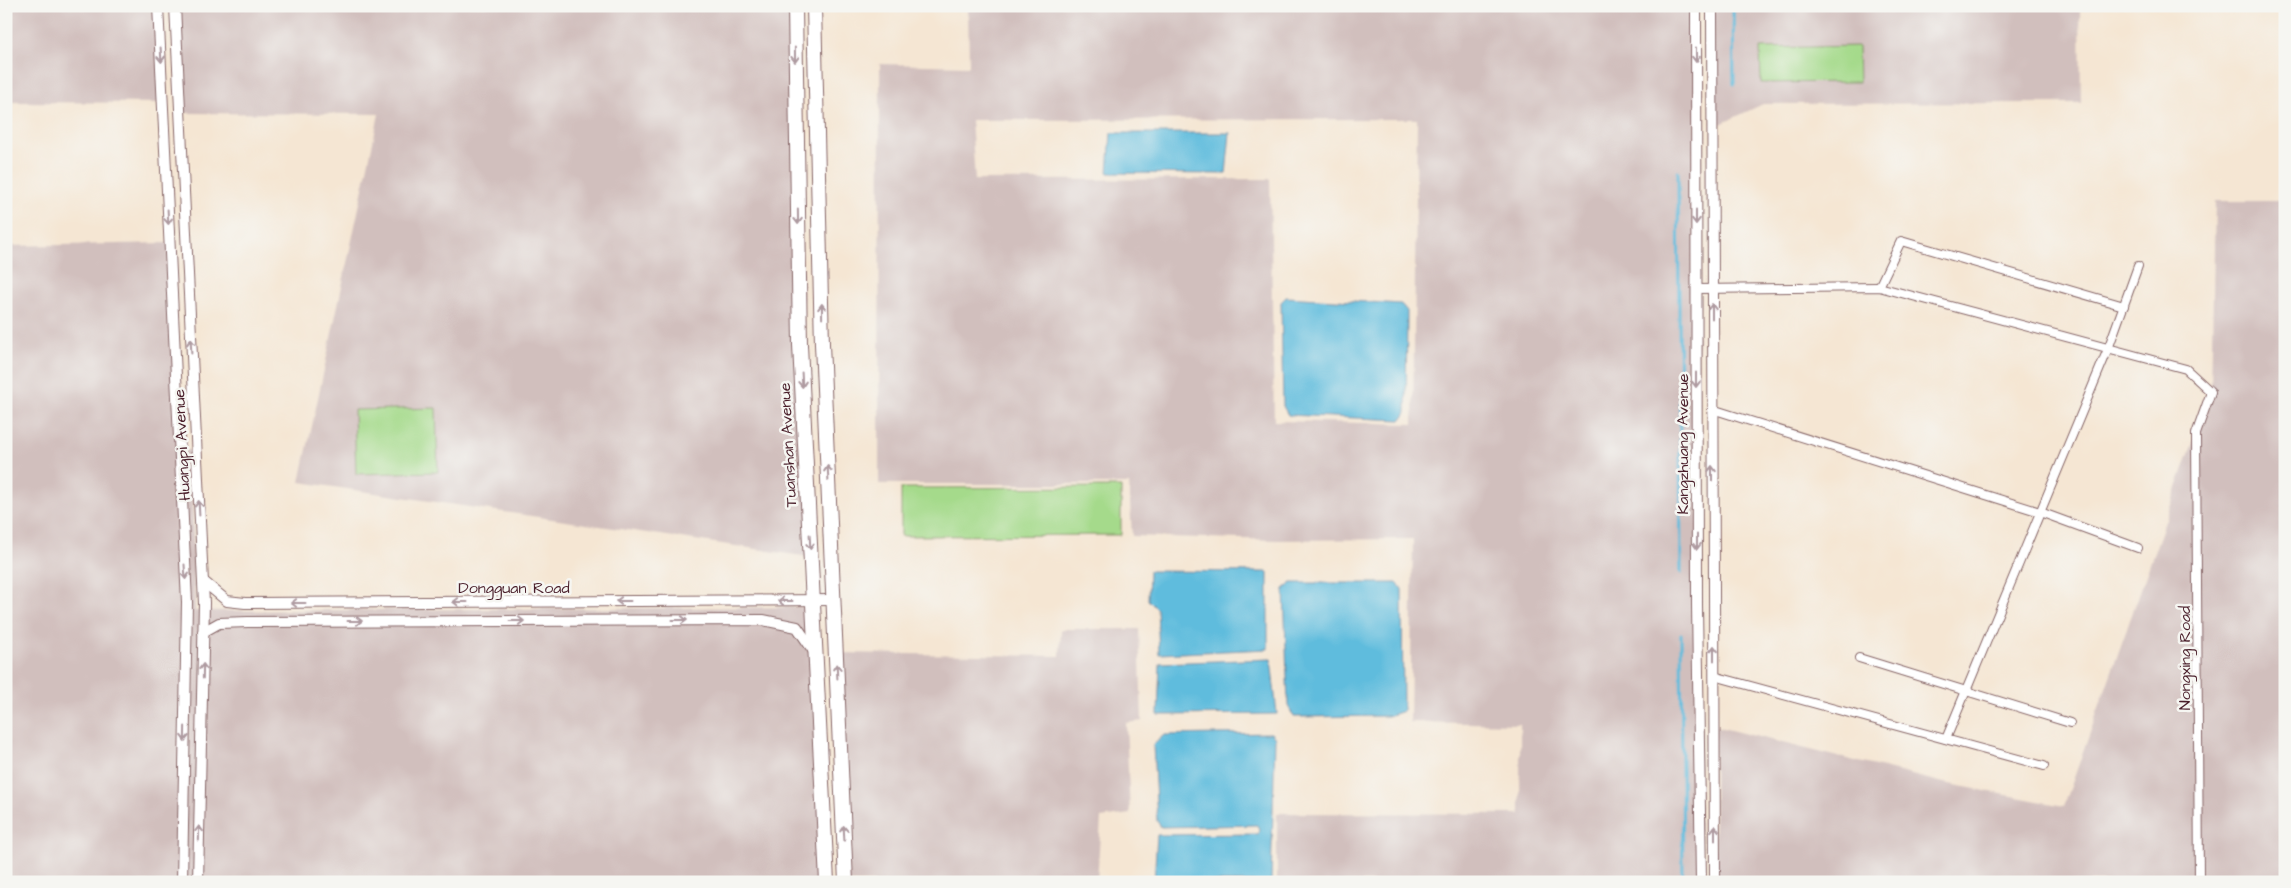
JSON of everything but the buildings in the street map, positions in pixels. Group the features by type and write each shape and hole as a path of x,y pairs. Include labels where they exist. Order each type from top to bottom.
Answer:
{"highway":[{"name":"Tuanshan Avenue","path":"795,6 800,345 827,882"},
{"path":"814,6 822,344 846,882"}],"street":[{"name":"Huangpi Avenue","path":"158,6 187,602 182,882"},
{"name":"Huangpi Avenue","path":"175,6 203,581 198,882"},
{"name":"Kangzhuang Avenue","path":"1696,6 1697,605 1701,882"},
{"name":"Kangzhuang Avenue","path":"1712,6 1715,882"},
{"path":"1879,287 1901,241 2124,306"},
{"path":"1946,739 2108,349 2138,266"},
{"path":"1696,290 1879,287 2108,349"},
{"name":"Nongxing Road","path":"2108,349 2186,369 2211,392 2196,434 2199,882"},
{"path":"1712,409 2040,512 2138,548"},
{"name":"Dongguan Road","path":"203,581 227,602 245,603 834,600"},
{"name":"Dongguan Road","path":"203,632 219,623 248,622 763,620 797,627 815,653"},
{"path":"1859,658 2070,723"},
{"path":"1714,676 2044,766"}],"shaded area":[{"path":"6,6 158,6 163,103 6,102"},
{"path":"175,6 795,6 810,557 300,482 379,114 180,113"},
{"path":"968,6 1696,6 1700,882 1277,882 1277,813 1520,814 1520,724 1410,722 1413,539 1277,540 1132,536 1129,484 879,484 880,64 969,66","holes":["1417,119 1413,424 1274,421 1270,179 975,180 971,120"]},
{"path":"1712,6 2080,6 2081,103 1763,104 1712,128"},
{"path":"2215,201 2285,201 2285,882 1715,882 1714,726 1944,783 2064,806 2211,392"},
{"path":"169,243 179,450 191,450 195,611 813,607 827,882 6,882 6,246"},
{"path":"1061,629 1139,629 1142,721 1126,723 1130,814 1101,818 1097,882 846,882 836,653 1060,656"}],"green space":[{"path":"1858,46 1859,82 1761,83 1760,48"},
{"path":"436,408 438,472 356,474 354,410"},
{"path":"1121,487 1121,535 901,536 901,488"}],"water":[{"path":"1111,133 1230,133 1226,174 1108,173"},
{"path":"1286,297 1401,304 1407,311 1406,413 1401,420 1288,415 1283,406 1281,302"},
{"path":"1149,571 1268,572 1268,649 1159,654 1157,609 1148,600"},
{"path":"1292,583 1397,583 1402,589 1403,711 1388,716 1294,717 1288,706 1284,589"},
{"path":"1271,659 1277,714 1158,715 1160,663"},
{"path":"1271,733 1275,738 1271,882 1154,882 1157,835 1258,834 1259,829 1257,825 1161,827 1157,821 1153,745 1164,735"}],"waterway":[{"path":"1733,6 1734,84"},
{"path":"1678,172 1681,573"},
{"path":"1681,634 1683,882"}]}
